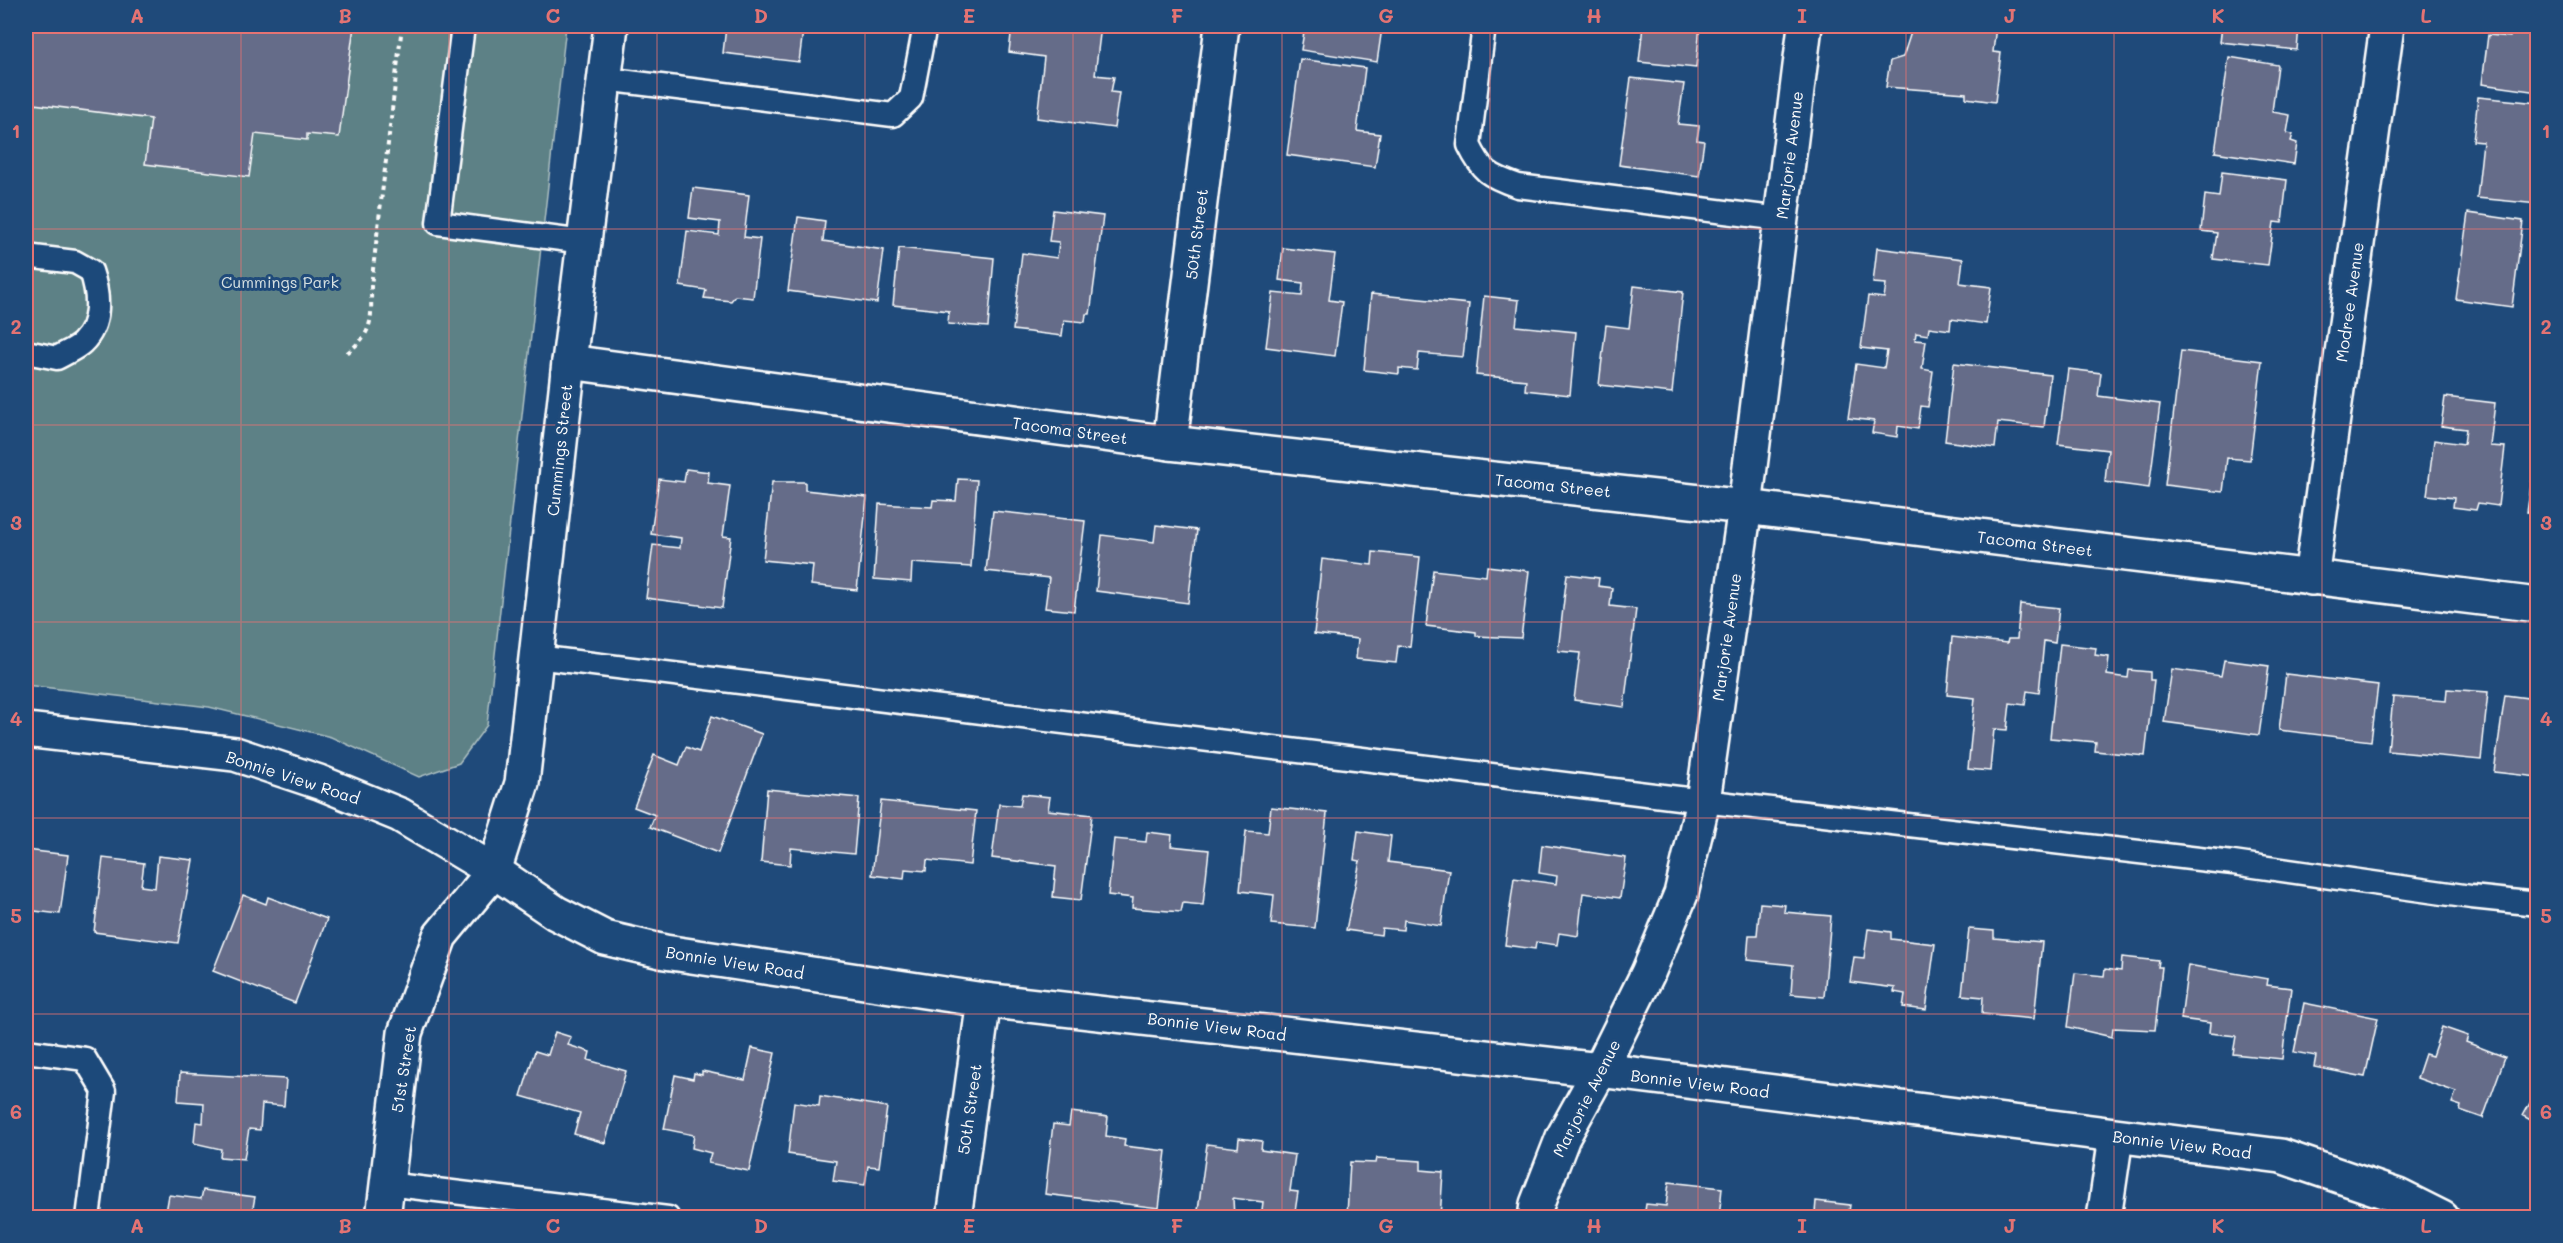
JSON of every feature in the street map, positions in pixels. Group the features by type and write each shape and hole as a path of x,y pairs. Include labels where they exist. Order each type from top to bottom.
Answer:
{"street":[{"name":"Cummings Street","path":"494,871 522,783 569,362 611,26"},
{"name":"50th Street","path":"1170,443 1222,26"},
{"name":"Marjorie Avenue","path":"1535,1218 1537,1204 1563,1137 1600,1070 1648,973 1681,894 1703,801 1746,507 1805,26"},
{"name":"Modree Avenue","path":"2311,578 2386,26"},
{"name":"Tacoma Street","path":"569,362 1170,443 1746,507 2538,605"},
{"name":"Bonnie View Road","path":"26,730 235,754 319,782 400,815 494,871 556,914 605,938 665,952 984,1000 1600,1070 2116,1137 2281,1156 2398,1196 2442,1218"},
{"name":"51st Street","path":"383,1218 405,1033 440,936 494,871"},
{"name":"50th Street","path":"954,1218 984,1000"},
{"path":"2104,1218 2116,1137"}],"lane":[{"path":"463,26 438,223 584,242"},
{"path":"604,80 893,115 911,98 925,26"},
{"path":"1484,26 1469,145 1477,162 1490,176 1518,186 1781,219"},
{"path":"26,256 75,262 91,271 98,292 95,324 82,343 57,358 26,352"},
{"path":"536,657 1703,801 2222,861 2538,904"},
{"path":"26,1051 85,1059 104,1091 88,1218"},
{"path":"387,1184 668,1218"}],"path":[{"path":"347,353 363,341 371,320 370,286 402,26"}],"green space":[{"name":"Cummings Park","path":"26,26 566,26 487,725 459,763 419,777 331,737 209,707 26,685"}],"building":[{"path":"26,26 354,26 339,137 307,134 307,140 255,134 249,177 145,164 151,119 26,103"},
{"path":"716,26 783,26 803,30 799,62 723,53 726,27"},
{"path":"1012,26 1101,26 1095,75 1114,77 1111,92 1119,93 1114,128 1037,118 1044,57 1009,52"},
{"path":"1305,26 1416,26 1415,33 1382,28 1377,62 1301,50"},
{"path":"1643,26 1700,26 1696,68 1639,62"},
{"path":"1913,26 1996,26 1993,52 2001,53 1995,102 1966,98 1966,93 1886,87 1890,61 1903,57"},
{"path":"2222,26 2299,26 2297,50 2220,42"},
{"path":"2512,26 2538,26 2538,92 2482,84 2488,35 2510,37"},
{"path":"2229,57 2278,65 2272,112 2290,115 2287,133 2293,134 2291,141 2297,143 2294,164 2215,152"},
{"path":"1300,59 1365,68 1357,131 1380,134 1375,167 1287,155"},
{"path":"1631,78 1684,84 1678,124 1699,126 1697,140 1704,141 1699,176 1619,165"},
{"path":"2478,97 2538,103 2535,167 2538,167 2538,204 2477,198 2483,142 2473,141"},
{"path":"2222,172 2287,180 2282,223 2274,222 2268,265 2213,259 2217,233 2201,231 2205,195 2219,197"},
{"path":"693,188 749,195 744,237 760,239 753,298 735,296 731,301 704,298 706,290 680,286 687,231 719,235 720,222 689,218"},
{"path":"1053,210 1103,216 1090,314 1086,314 1085,322 1064,320 1062,336 1013,330 1022,253 1057,258 1059,242 1049,241"},
{"path":"2468,213 2523,221 2512,307 2456,299"},
{"path":"798,217 825,221 823,241 884,250 877,303 788,291"},
{"path":"899,248 994,258 988,327 948,324 949,311 893,305"},
{"path":"1283,248 1335,254 1329,300 1342,302 1335,356 1266,347 1273,293 1302,296 1303,283 1279,280"},
{"path":"1877,248 1963,259 1960,283 1991,287 1986,324 1951,319 1950,330 1929,327 1928,335 1916,333 1915,340 1926,341 1922,369 1933,371 1928,407 1921,406 1918,429 1898,426 1897,437 1872,433 1874,421 1848,418 1856,364 1884,368 1887,351 1861,348 1868,296 1884,298 1886,284 1873,283"},
{"path":"1634,286 1683,292 1672,393 1599,385 1606,325 1629,328"},
{"path":"1371,294 1469,304 1463,357 1419,353 1417,370 1399,368 1399,374 1364,370"},
{"path":"1484,296 1519,300 1516,326 1576,332 1570,395 1525,390 1526,380 1476,375"},
{"path":"2181,351 2262,361 2250,460 2227,458 2223,492 2165,485"},
{"path":"1954,363 2050,375 2044,427 1998,422 1995,448 1945,441"},
{"path":"2068,369 2101,373 2098,396 2160,404 2149,488 2105,482 2108,450 2058,444"},
{"path":"2445,397 2495,403 2490,446 2505,447 2498,506 2478,503 2476,510 2453,507 2454,498 2427,495 2434,440 2464,444 2466,429 2441,426"},
{"path":"2535,458 2538,458 2538,513 2527,512"},
{"path":"686,469 709,472 708,483 730,486 723,536 731,537 722,608 646,598 653,545 680,548 681,538 651,534 659,479 684,482"},
{"path":"958,479 977,480 971,567 912,563 911,582 874,579 879,504 932,507 933,500 956,501"},
{"path":"772,482 805,482 805,490 867,497 857,590 811,585 813,565 763,560"},
{"path":"993,511 1085,521 1074,611 1045,608 1049,578 986,571"},
{"path":"1156,525 1197,530 1188,603 1096,591 1102,535 1154,542"},
{"path":"1373,552 1420,557 1410,647 1398,646 1396,663 1356,659 1358,639 1314,634 1322,559 1372,565"},
{"path":"1487,566 1529,571 1521,638 1476,636 1476,632 1426,626 1433,570 1486,576"},
{"path":"1567,574 1599,578 1598,586 1612,588 1610,606 1636,609 1624,707 1574,700 1580,653 1558,651"},
{"path":"2020,604 2059,608 2055,643 2044,641 2039,693 2027,691 2025,705 2010,703 2007,730 1994,729 1990,771 1968,769 1975,698 1947,695 1952,637 2007,643 2008,639 2017,639"},
{"path":"2060,644 2096,648 2095,655 2109,657 2107,675 2128,678 2129,670 2150,672 2150,680 2154,680 2145,756 2095,751 2096,742 2050,738"},
{"path":"2224,660 2269,666 2259,735 2164,722 2172,669 2221,676"},
{"path":"2286,674 2378,685 2371,741 2279,730"},
{"path":"2447,689 2488,692 2481,760 2388,751 2393,697 2446,701"},
{"path":"2505,695 2535,699 2534,707 2538,708 2538,777 2494,772"},
{"path":"712,716 762,734 718,853 650,827 655,815 634,807 654,755 679,765 686,747 699,752"},
{"path":"767,789 859,798 854,854 791,848 790,865 761,862"},
{"path":"1022,794 1050,797 1048,810 1092,815 1081,900 1053,897 1056,866 992,858 999,804 1020,806"},
{"path":"881,801 976,811 970,865 927,860 926,871 905,869 904,879 872,875"},
{"path":"1271,807 1327,813 1315,928 1271,924 1274,895 1240,891 1246,831 1268,833"},
{"path":"1358,831 1391,836 1388,862 1449,870 1441,926 1404,920 1403,930 1382,928 1381,935 1346,930 1360,861 1354,860"},
{"path":"1147,832 1172,835 1171,846 1209,850 1203,905 1183,903 1181,912 1132,908 1133,898 1108,895 1114,839 1146,842"},
{"path":"1542,845 1626,858 1620,898 1583,893 1578,936 1559,933 1557,945 1536,942 1535,949 1505,945 1514,878 1556,884 1557,876 1539,873"},
{"path":"26,850 68,855 60,914 26,910"},
{"path":"158,856 193,860 178,943 94,932 103,858 144,863 141,886 155,888"},
{"path":"243,895 266,904 268,897 327,919 295,1003 213,971"},
{"path":"1760,903 1785,905 1784,912 1831,916 1824,997 1791,994 1793,965 1747,960 1749,935 1757,935"},
{"path":"1868,929 1891,932 1891,939 1935,944 1926,1010 1903,1007 1905,994 1894,992 1895,988 1850,982 1854,957 1864,958"},
{"path":"1969,929 1994,931 1994,938 2042,942 2034,1019 1982,1014 1983,997 1962,995"},
{"path":"2122,957 2159,961 2158,967 2162,967 2155,1030 2113,1028 2112,1037 2068,1027 2075,973 2104,976 2105,969 2121,971"},
{"path":"2188,965 2268,979 2267,985 2291,988 2282,1059 2233,1054 2236,1036 2209,1033 2210,1023 2181,1019"},
{"path":"2304,1003 2378,1018 2365,1077 2314,1067 2316,1056 2294,1052"},
{"path":"2442,1027 2468,1036 2466,1042 2505,1057 2483,1118 2460,1110 2461,1106 2452,1103 2456,1092 2417,1078 2425,1054 2432,1056"},
{"path":"555,1032 571,1037 568,1045 590,1052 588,1060 626,1071 605,1143 574,1134 580,1113 521,1096 535,1051 548,1055"},
{"path":"752,1048 775,1053 749,1171 708,1163 711,1153 692,1148 694,1135 664,1129 675,1075 693,1079 694,1073 702,1075 702,1071 745,1080"},
{"path":"180,1073 286,1079 284,1106 262,1104 260,1130 249,1129 244,1159 220,1157 221,1149 194,1143 196,1122 203,1123 204,1103 178,1101"},
{"path":"2538,1088 2538,1124 2523,1116"},
{"path":"820,1096 887,1107 879,1167 868,1166 865,1185 833,1181 836,1161 788,1154 794,1102 819,1106"},
{"path":"1071,1112 1108,1117 1106,1136 1125,1139 1124,1146 1166,1151 1159,1208 1045,1194 1053,1124 1069,1126"},
{"path":"1239,1138 1262,1141 1261,1150 1295,1155 1290,1191 1298,1192 1294,1218 1261,1218 1263,1202 1233,1198 1234,1218 1197,1218 1207,1144 1238,1148"},
{"path":"1377,1158 1421,1161 1421,1170 1443,1172 1440,1218 1372,1218 1347,1215 1350,1162 1376,1163"},
{"path":"1669,1182 1722,1188 1719,1218 1644,1218 1646,1204 1666,1206"},
{"path":"203,1190 255,1197 251,1218 165,1218 169,1195 201,1199"},
{"path":"1816,1201 1850,1205 1848,1218 1806,1218 1807,1212 1815,1213"}]}
